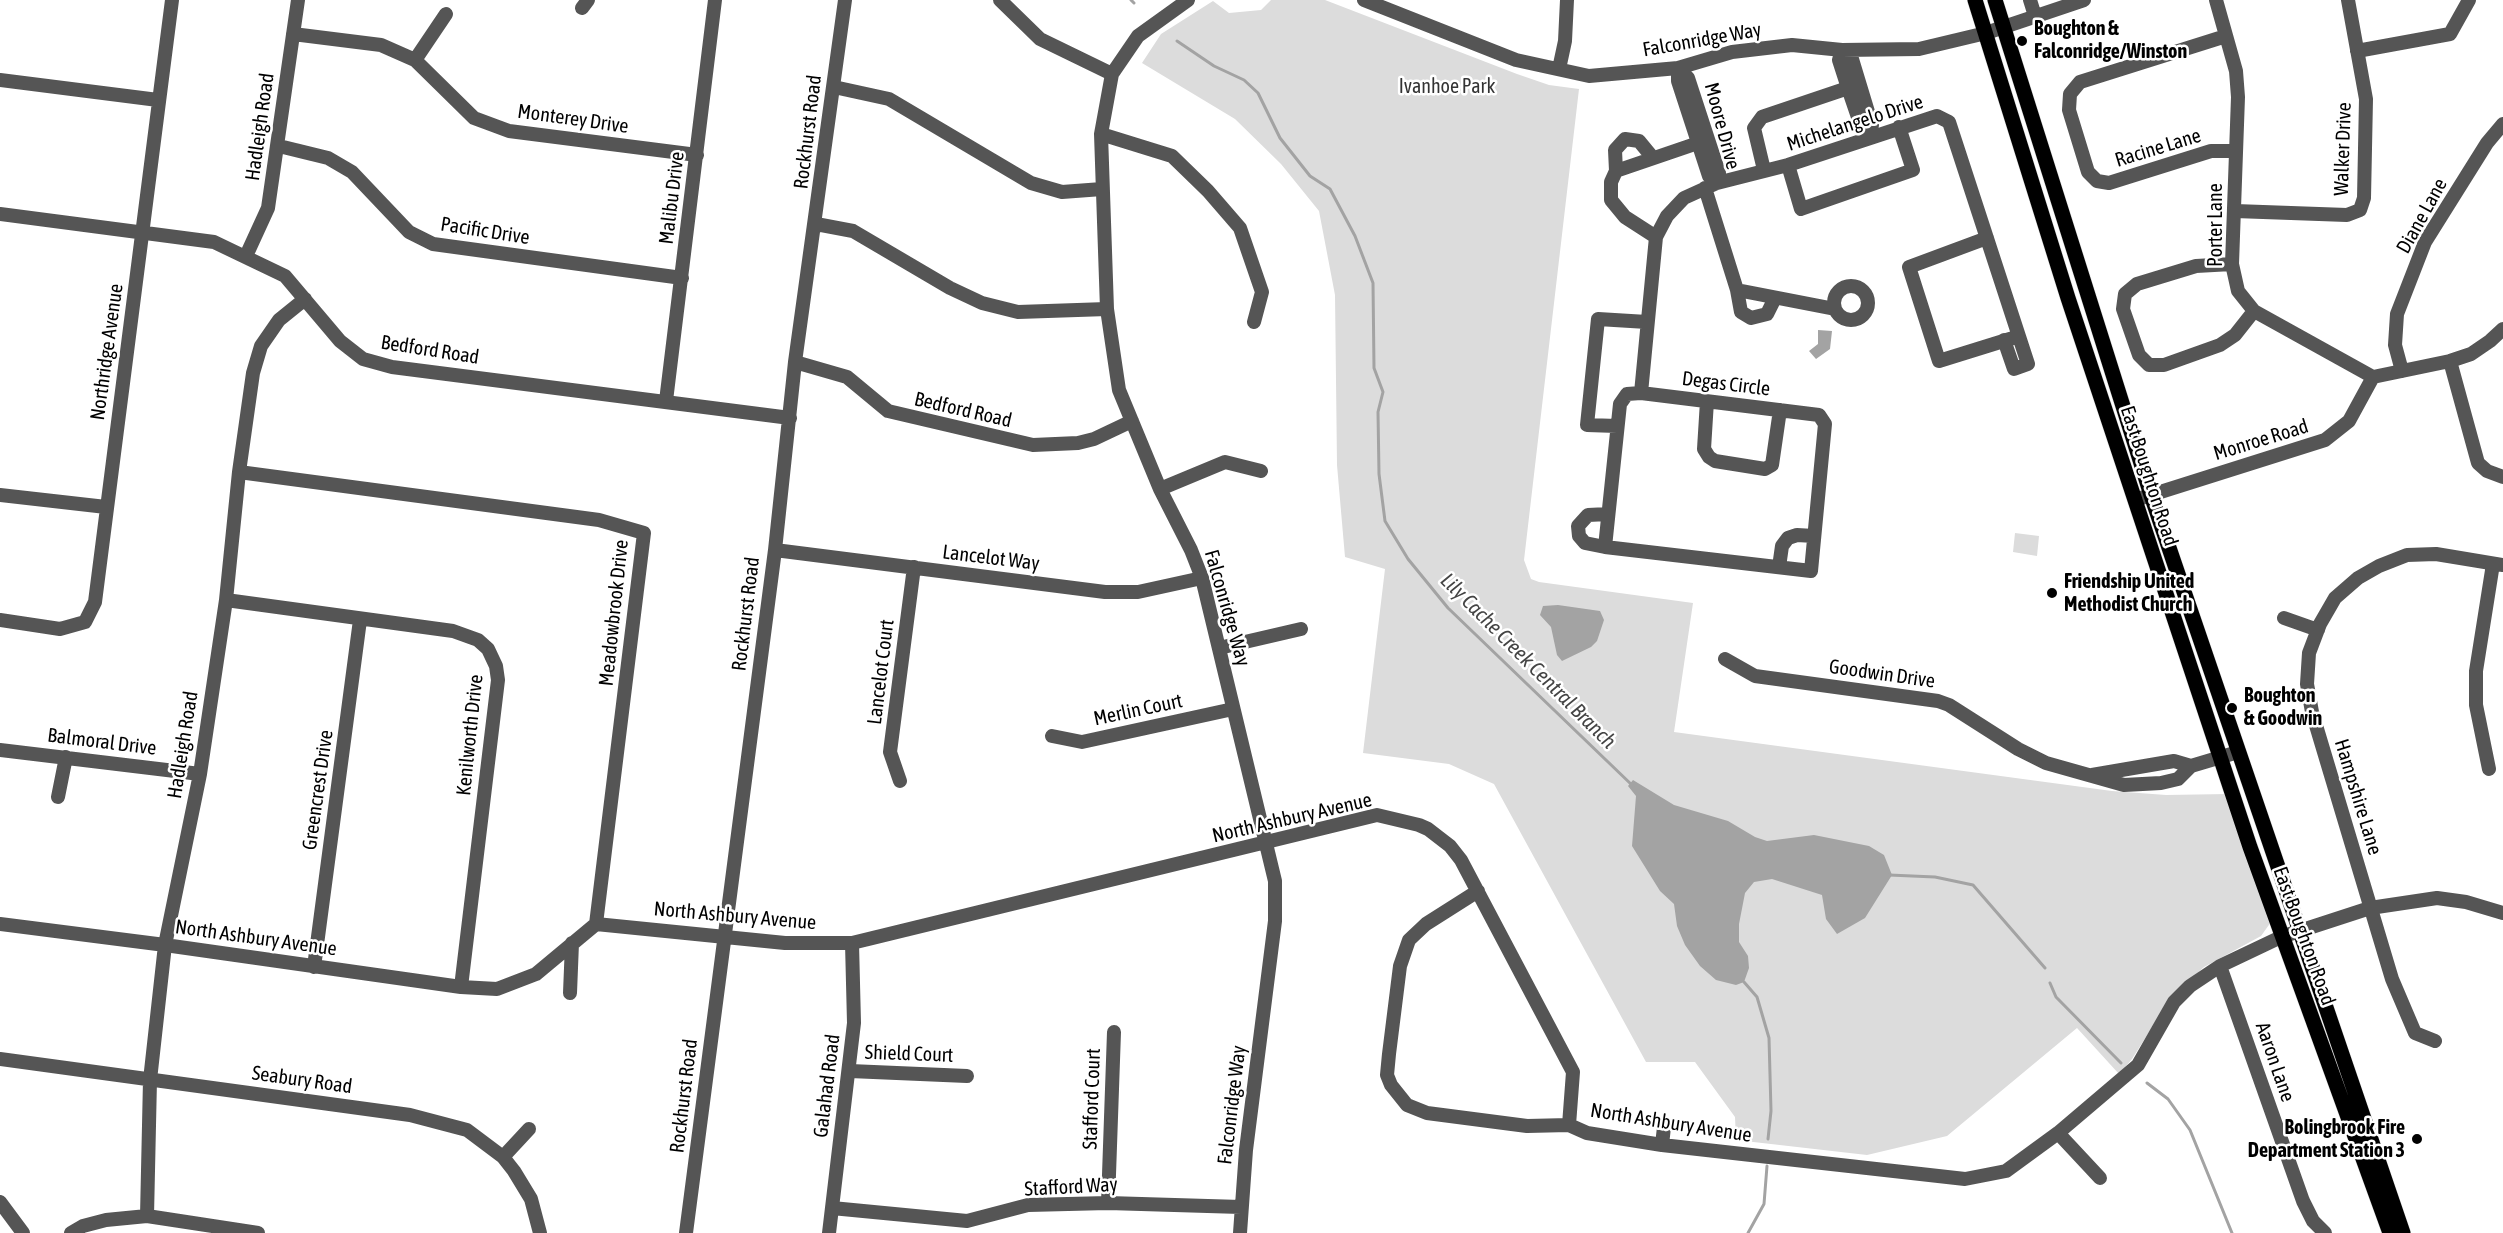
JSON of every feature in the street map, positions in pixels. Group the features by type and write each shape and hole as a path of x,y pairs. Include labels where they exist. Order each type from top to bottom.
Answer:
{"main road":[{"name":"East Boughton Road","path":"1975,0 2220,757 2387,1231"},
{"name":"East Boughton Road","path":"1995,0 2151,495 2403,1233"}],"street":[{"name":"Northridge Avenue","path":"0,620 60,629 85,622 95,602 171,0"},
{"name":"Hadleigh Road","path":"246,256 268,208 279,146 298,0"},
{"name":"Malibu Drive","path":"666,401 715,0"},
{"name":"Rockhurst Road","path":"686,1233 774,550 795,362 816,224 845,0"},
{"path":"1000,0 1040,39 1112,74"},
{"name":"Falconridge Way","path":"1188,0 1138,36 1112,74 1101,134 1107,309 1119,390 1160,489 1202,578 1275,881 1276,907 1246,1150 1240,1233"},
{"name":"Falconridge Way","path":"1364,0 1516,60 1589,76 1678,68 1732,52 1792,45 1842,50 1919,49 1986,33 2084,0"},
{"path":"1559,69 1565,41 1567,0"},
{"path":"2030,0 2035,16"},
{"name":"Porter Lane","path":"2216,0 2236,71 2238,89 2232,264 2238,291 2254,311 2373,377"},
{"name":"Walker Drive","path":"2235,211 2347,216 2360,210 2364,198 2366,99 2348,0"},
{"path":"2357,51 2450,34 2469,0"},
{"path":"415,60 446,14"},
{"name":"Monterey Drive","path":"293,34 381,45 415,60 474,118 509,131 696,155"},
{"name":"Racine Lane","path":"2226,36 2080,82 2070,94 2069,110 2088,171 2097,182 2109,183 2211,151 2236,151"},
{"path":"1842,50 1852,59 1872,125 1869,136 1862,129 1839,60 1842,50"},
{"name":"Moore Drive","path":"1678,68 1678,81 1711,185"},
{"name":"Moore Drive","path":"1678,68 1688,78 1719,173 1711,185"},
{"path":"0,80 158,100"},
{"path":"834,87 871,93 896,102 1031,183 1062,192 1102,189"},
{"path":"1764,170 1754,128 1762,117 1848,88"},
{"name":"Michelangelo Drive","path":"1641,393 1656,237 1666,216 1684,198 1711,185 1788,165 1869,136 1936,116 1949,122 2028,364 2014,369 2004,340"},
{"name":"Diane Lane","path":"2402,371 2396,345 2397,314 2425,242 2487,143 2503,124"},
{"path":"1788,165 1801,209 1811,206 1913,171 1899,127"},
{"path":"1101,134 1172,156 1209,190 1240,228 1262,292 1254,322"},
{"path":"1653,158 1639,141 1625,140 1615,150 1616,171 1611,182 1611,200 1625,217 1656,237"},
{"path":"1616,171 1698,143"},
{"name":"Pacific Drive","path":"279,146 328,158 352,172 409,232 433,244 682,278"},
{"path":"1711,185 1742,312 1751,318 1767,314 1775,298"},
{"name":"Bedford Road","path":"0,214 214,242 285,276 340,341 363,359 392,367 790,418"},
{"path":"816,224 853,231 950,288 982,303 1018,312 1107,309"},
{"path":"1987,238 1909,267 1939,361 2018,336"},
{"path":"2232,264 2196,267 2137,284 2125,294 2123,309 2139,355 2149,365 2164,365 2220,345 2235,335 2254,311"},
{"path":"1737,290 1835,309"},
{"name":"Hadleigh Road","path":"147,1216 150,1080 165,945 200,774 226,600 239,472 256,358 279,320 305,299"},
{"path":"1617,426 1587,425 1598,319 1647,322"},
{"path":"2373,377 2450,361 2470,354 2503,329"},
{"path":"2450,361 2478,463 2487,471 2503,477"},
{"name":"Bedford Road","path":"795,362 847,377 888,411 1023,443 1046,446 1078,443 1094,439 1132,421"},
{"name":"Monroe Road","path":"2135,500 2325,440 2349,421 2373,377"},
{"path":"1605,548 1620,404 1628,394 1641,393"},
{"name":"Degas Circle","path":"1608,514 1588,515 1578,526 1579,536 1585,543 1605,548 1810,571 1825,424 1819,415 1641,393"},
{"path":"1707,401 1704,449 1709,457 1715,461 1765,469 1772,465 1780,410"},
{"path":"1160,489 1225,462 1261,471"},
{"name":"Meadowbrook Drive","path":"239,472 599,520 644,534 596,924"},
{"path":"0,495 106,507"},
{"path":"1779,567 1782,546 1788,538 1797,535 1814,536"},
{"name":"Lancelot Way","path":"774,550 1122,593 1159,588 1202,578"},
{"name":"Hampshire Lane","path":"2435,1041 2415,1033 2392,979 2312,712 2307,684 2309,653 2335,598 2358,578 2379,566 2407,555 2436,554 2498,564"},
{"path":"2489,769 2476,705 2476,671 2498,564"},
{"name":"Lancelot Court","path":"900,781 890,752 914,567"},
{"name":"Kenilworth Drive","path":"226,600 467,634 488,649 496,666 498,680 461,987"},
{"path":"2284,618 2318,630"},
{"name":"Greencrest Drive","path":"314,966 360,620"},
{"path":"1220,648 1301,629"},
{"name":"Goodwin Drive","path":"1725,659 1755,676 1938,701 1949,705 2046,763 2124,785 2161,783 2178,779 2191,766 2238,752"},
{"name":"Merlin Court","path":"1052,736 1082,742 1233,709"},
{"name":"Balmoral Drive","path":"0,750 200,774"},
{"path":"58,797 66,757"},
{"name":"North Ashbury Avenue","path":"0,924 461,987 497,989 536,974 596,924 785,943 852,943 1377,815 1419,825 1439,836 1455,852 1574,1072 1569,1125 1587,1133 1662,1145 1965,1179 2006,1171 2058,1133 2138,1065 2174,1002 2190,986 2220,966 2282,937 2370,908 2437,898 2466,902 2503,913"},
{"path":"1478,891 1426,924 1409,940 1400,966 1387,1075 1390,1085 1407,1105 1427,1113 1527,1126 1569,1125"},
{"name":"Galahad Road","path":"829,1233 854,1023 852,943"},
{"path":"570,993 572,944"},
{"name":"Aaron Lane","path":"2220,966 2303,1201 2313,1221 2325,1233"},
{"name":"Stafford Court","path":"1108,1203 1114,1032"},
{"name":"Seabury Road","path":"0,1059 410,1114 467,1130 503,1157 531,1199 540,1233"},
{"name":"Shield Court","path":"850,1071 967,1076"},
{"path":"1662,1145 1664,1127"},
{"path":"503,1157 529,1129"},
{"path":"2058,1133 2100,1178"},
{"path":"0,1202 23,1233"},
{"name":"Stafford Way","path":"832,1208 967,1221 1028,1206 1108,1203 1241,1207"},
{"path":"70,1233 83,1226 106,1220 147,1216 258,1233"}],"green space":[{"name":"Ivanhoe Park","path":"1271,0 1325,0 1517,74 1549,85 1579,89 1524,560 1531,579 1539,582 1693,603 1674,732 2112,791 2166,795 2228,794 2271,922 2261,936 2204,967 2171,997 2132,1059 2119,1074 2077,1028 1947,1136 1867,1155 1736,1140 1735,1117 1695,1062 1646,1062 1494,784 1449,764 1363,753 1385,569 1345,557 1337,465 1335,295 1319,211 1281,164 1235,119 1142,63 1161,34 1213,1 1229,13 1261,10"},
{"path":"2015,533 2039,536 2037,556 2013,552"}],"shaded area":[{"path":"1818,330 1832,331 1830,349 1816,359 1809,351 1818,344"},
{"path":"1558,605 1600,611 1604,620 1597,641 1591,647 1562,661 1557,655 1551,627 1540,615 1543,606"},
{"path":"1633,780 1674,805 1728,821 1755,837 1767,841 1814,835 1869,846 1884,855 1892,875 1865,918 1837,934 1826,919 1822,895 1772,879 1754,882 1745,893 1739,924 1739,942 1748,956 1749,968 1744,982 1736,985 1716,980 1700,966 1685,945 1677,926 1674,904 1660,891 1632,846 1636,796 1628,786"}],"waterway":[{"name":"Lily Cache Creek Central Branch","path":"1131,0 1134,3"},
{"name":"Lily Cache Creek Central Branch","path":"1177,41 1214,66 1244,80 1258,93 1280,138 1310,176 1330,189 1355,236 1373,283 1374,368 1383,392 1378,412 1379,474 1385,521 1408,559 1448,608 1633,786"},
{"path":"1889,875 1935,877 1973,885 2045,968"},
{"path":"1744,982 1757,997 1769,1038 1771,1111 1768,1139"},
{"path":"2050,983 2056,997 2121,1063"},
{"name":"Lily Cache Creek Central Branch","path":"2147,1083 2168,1099 2190,1130 2232,1233"},
{"path":"1748,1233 1764,1204 1767,1166"}],"place":[{"name":"Boughton & Falconridge/Winston","path":"2022,41"},
{"name":"Friendship United Methodist Church","path":"2052,593"},
{"name":"Boughton & Goodwin","path":"2232,708"},
{"name":"Bolingbrook Fire Department Station 3","path":"2417,1139"}]}
